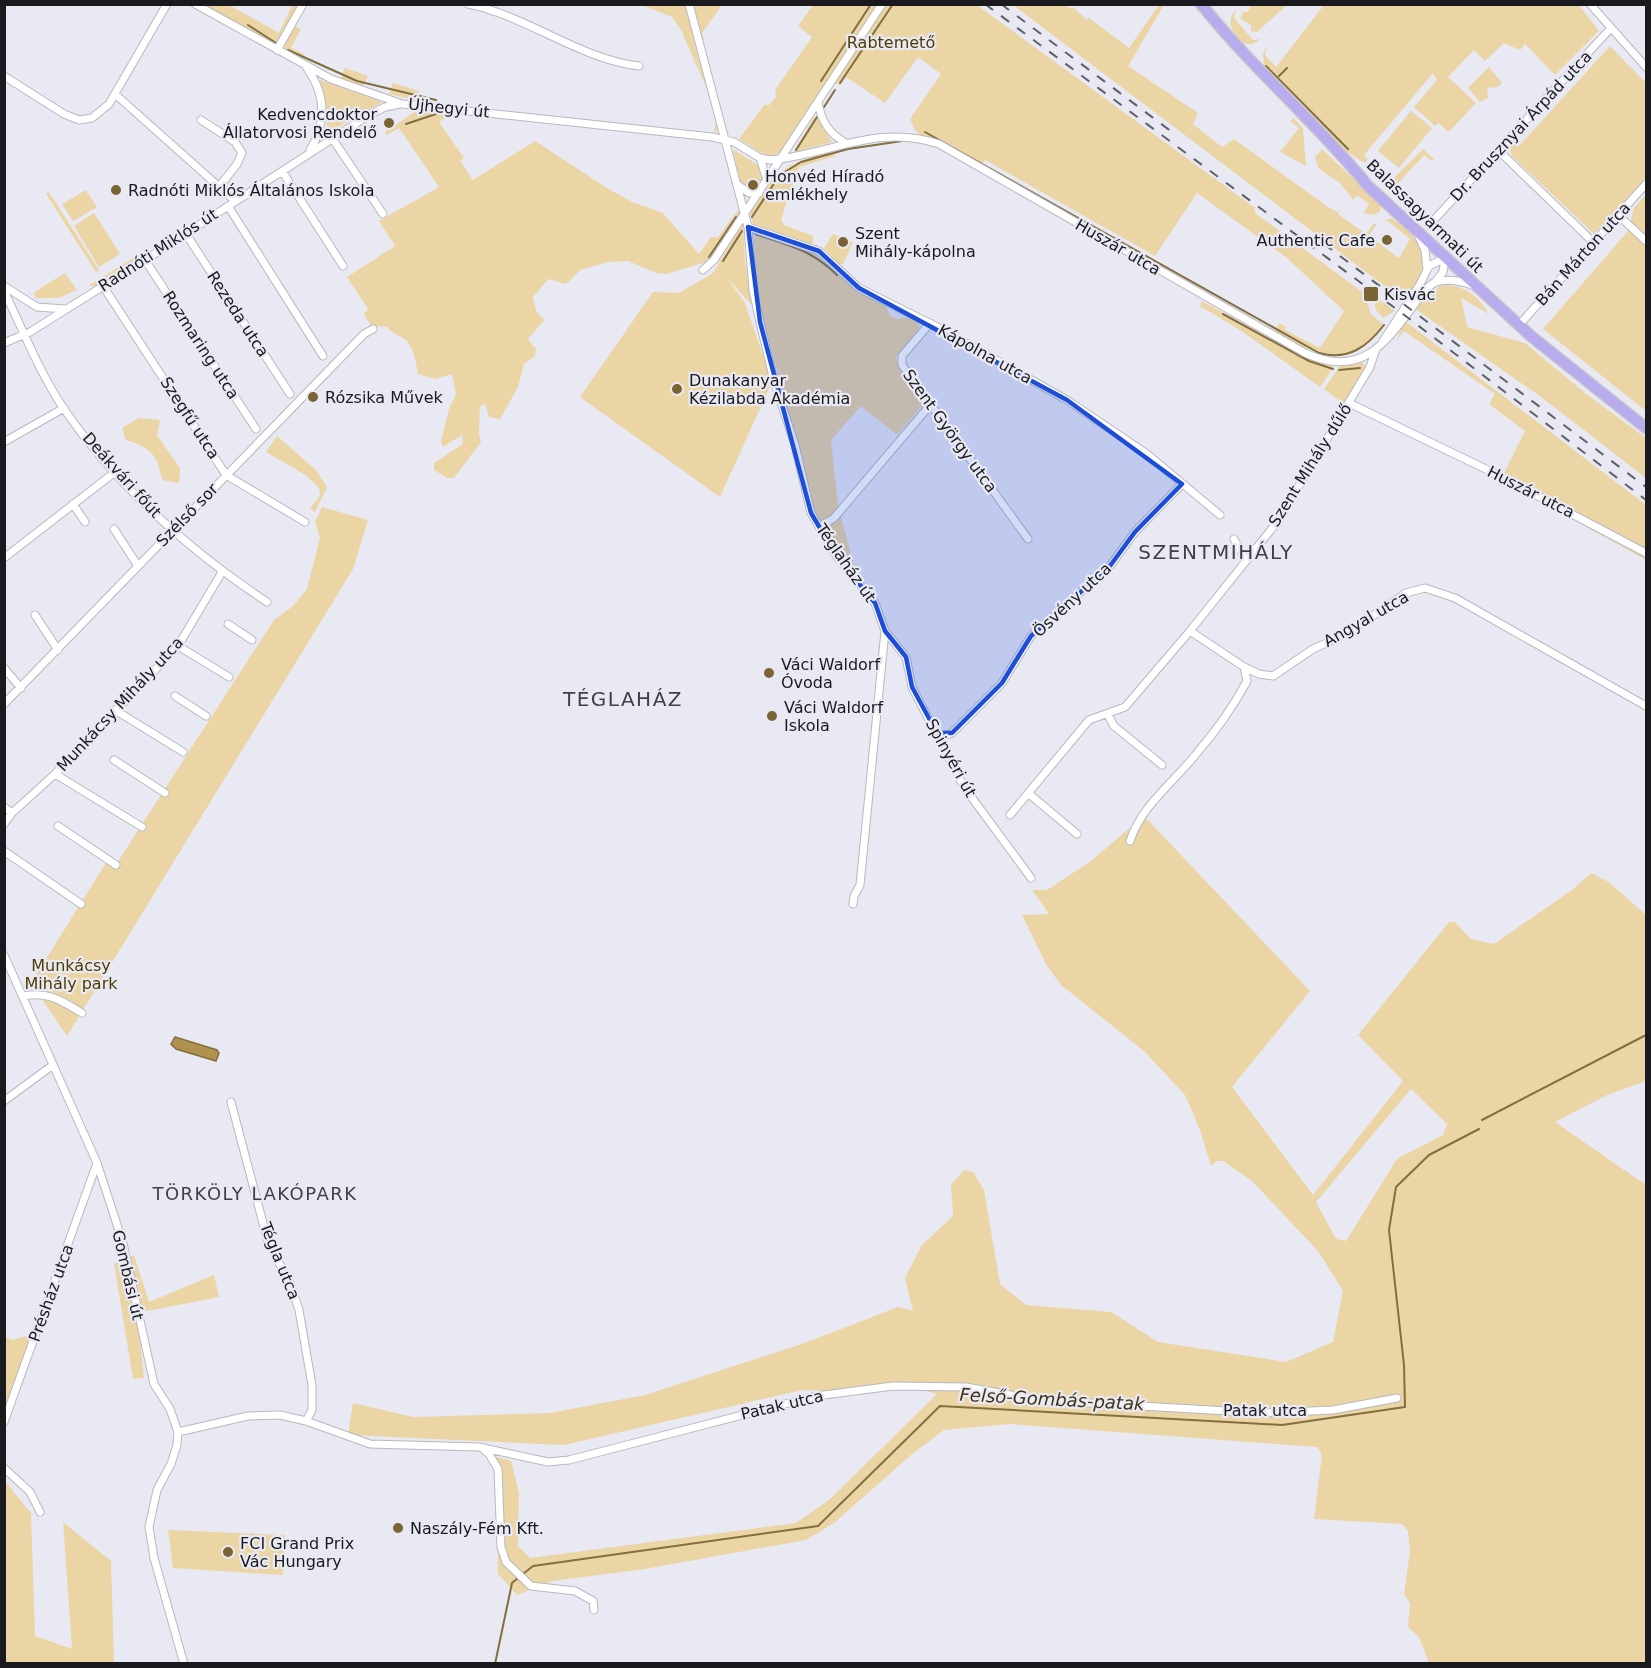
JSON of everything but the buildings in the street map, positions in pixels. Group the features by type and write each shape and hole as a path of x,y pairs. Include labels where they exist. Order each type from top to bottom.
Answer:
{"main road":[{"name":"Balassagyarmati út","path":"1201,4 1269,81 1350,164 1368,186 1558,359 1647,428"}],"street":[{"path":"4,76 51,107 79,120 92,118 104,110 115,94 167,4"},
{"name":"Újhegyi út","path":"195,4 306,66 356,90 402,104 725,139"},
{"path":"277,50 303,4"},
{"path":"468,4 490,10 595,53 639,66"},
{"path":"689,4 748,227"},
{"path":"703,270 714,260 745,214 882,4"},
{"path":"1590,4 1610,29 1647,67"},
{"name":"Dr. Brusznyai Árpád utca","path":"1432,222 1610,29"},
{"path":"306,66 321,92 323,108 320,130 309,152"},
{"path":"115,94 235,201"},
{"path":"818,102 824,123 832,133 846,143"},
{"name":"Radnóti Miklós út","path":"4,343 24,336 146,260 375,111 402,104"},
{"path":"201,120 235,142 242,153 237,164 219,187"},
{"name":"Huszár utca","path":"760,158 781,159 846,143 903,135 939,144 1318,360 1337,364 1352,362 1379,346 1443,272 1445,258"},
{"path":"332,138 383,214"},
{"path":"725,139 743,146 760,158 767,180"},
{"path":"1498,150 1593,242"},
{"path":"282,171 342,266"},
{"path":"736,184 743,190 759,193"},
{"name":"Bán Márton utca","path":"1519,325 1647,184"},
{"path":"228,206 323,356"},
{"path":"1618,215 1647,241"},
{"name":"Kápolna utca","path":"748,227 819,252 859,288 930,323 1067,400 1147,454 1220,515"},
{"name":"Téglaház út","path":"748,227 753,290 760,322 774,381 795,445 811,513 837,557 875,603 885,631 860,885 854,896 853,904"},
{"path":"1415,230 1425,250 1427,270"},
{"name":"Rezeda utca","path":"186,234 290,394"},
{"path":"1379,346 1432,263 1445,258"},
{"name":"Rozmaring utca","path":"146,260 256,429"},
{"path":"1435,282 1452,280 1477,287"},
{"path":"4,286 37,307 67,308"},
{"name":"Szegfű utca","path":"103,286 226,475 305,522"},
{"name":"Deákvári főút","path":"4,291 24,336 64,408 115,472 172,531 222,573 267,602"},
{"path":"16,314 20,306 29,303"},
{"name":"Szent György utca","path":"930,323 902,356 901,361 1028,539"},
{"name":"Szélső sor","path":"4,704 364,334 373,329"},
{"name":"Szent Mihály dűlő","path":"1010,815 1089,720 1125,707 1190,632 1278,521 1370,367 1379,346"},
{"name":"Huszár utca","path":"1349,403 1494,473 1647,553"},
{"path":"819,527 834,518 931,404"},
{"path":"4,442 64,408"},
{"path":"4,558 115,472"},
{"name":"Ösvény utca","path":"937,734 944,736 952,733 1002,682 1031,636 1110,566 1135,532 1182,484"},
{"path":"74,504 86,522"},
{"path":"114,529 138,566"},
{"path":"1234,539 1246,561"},
{"name":"Munkácsy Mihály utca","path":"4,824 12,813 55,774 178,646 222,573"},
{"name":"Angyal utca","path":"1244,667 1258,674 1273,676 1312,649 1346,634 1406,593 1425,588 1455,598 1484,613 1647,706"},
{"path":"35,615 58,650"},
{"path":"228,624 252,639"},
{"name":"Spinyéri út","path":"885,631 906,657 912,687 964,787 1031,878"},
{"path":"1130,841 1135,826 1198,753 1232,707 1247,681 1244,667 1190,632"},
{"path":"178,646 229,677"},
{"path":"4,668 21,688"},
{"path":"175,696 206,716"},
{"path":"115,710 183,752"},
{"path":"1108,715 1114,726 1162,765"},
{"path":"114,760 165,793"},
{"path":"55,774 142,827"},
{"path":"1028,793 1077,834"},
{"path":"4,807 12,813"},
{"path":"58,826 116,865"},
{"path":"4,851 81,904"},
{"name":"Gombási út","path":"4,955 96,1163 123,1243 154,1384 170,1409 178,1432"},
{"path":"24,996 40,993 63,1001 82,1013"},
{"path":"4,1101 53,1065"},
{"name":"Tégla utca","path":"231,1102 268,1242 291,1285 299,1310 312,1384 312,1410 306,1421"},
{"name":"Présház utca","path":"4,1422 96,1163"},
{"name":"Patak utca","path":"178,1432 261,1415 306,1421 370,1444 479,1447 548,1462 569,1460 816,1396 893,1386 966,1387 1038,1400 1262,1413 1333,1410 1397,1398"},
{"path":"178,1432 171,1464 157,1490 149,1527 154,1558 184,1664"},
{"path":"479,1447 489,1454 498,1469 501,1547 506,1562 531,1586 575,1591 593,1601 594,1610"},
{"path":"4,1468 30,1492 40,1512"}],"highlighted area":[{"path":"748,227 819,251 859,288 1067,400 1182,484 1135,532 1110,566 1031,636 1002,683 952,733 937,733 912,687 906,657 885,631 875,603 837,557 811,513 760,322"}],"green space":[{"path":"204,5 229,5 279,33 292,5 299,5 278,42 274,44"},
{"path":"642,5 684,5 691,18 696,50 719,128 717,132 714,132 716,121 707,89 681,30 672,17"},
{"path":"693,5 722,5 702,33 704,39 699,39"},
{"path":"813,5 882,5 781,153 764,154 739,139 765,104 768,106 776,97 775,90 812,37 798,26"},
{"name":"Rabtemető","path":"886,5 977,5 1255,208 1255,213 1365,294 1371,314 1384,325 1357,350 1345,355 1320,353 1306,348 1275,332 1279,323 1286,327 1285,330 1320,348 1344,311 1287,258 1197,193 1155,256 985,160 979,167 916,132 910,119 941,74 918,57 885,103 846,77 841,85 835,83"},
{"path":"1013,5 1065,5 1071,9 1073,7 1087,20 1089,18 1129,48 1159,5 1164,5 1128,66 1198,113 1193,124 1222,147 1234,139 1328,207 1338,212 1342,208 1338,214 1366,234 1374,223 1377,224 1369,236 1399,258 1410,239 1388,221 1380,222 1392,218 1416,241 1422,257 1421,272 1409,294 1403,300"},
{"path":"1252,5 1287,5 1257,32 1251,31 1251,25 1240,19 1243,12 1247,12"},
{"path":"1324,5 1579,5 1599,31 1555,75 1525,44 1520,50 1504,43 1485,61 1474,50 1448,77 1476,103 1449,132 1438,123 1435,126 1414,107 1437,80 1433,73 1364,155 1368,159 1365,163 1347,152 1264,67 1263,54 1267,45 1265,55 1276,67"},
{"path":"1236,9 1234,18 1253,40 1261,39 1252,44 1243,43 1239,39 1230,23"},
{"path":"294,26 301,29 291,48 304,54 301,60 284,47"},
{"path":"1610,46 1646,83 1646,178 1594,234 1512,156 1509,146 1512,143 1518,147"},
{"path":"1489,67 1502,83 1498,87 1487,88 1488,98 1480,102 1468,88"},
{"path":"345,68 368,76 363,86 341,78"},
{"path":"320,80 381,103 327,133 327,108"},
{"path":"393,83 419,91 415,100 389,94"},
{"path":"416,111 450,115 439,122 464,158 460,161 473,180 535,141 607,188 632,202 663,213 699,254 711,237 718,237 738,210 741,214 706,262 666,274 656,273 628,261 608,262 580,270 566,284 548,279 533,297 536,311 544,320 528,339 536,349 535,356 524,364 518,387 500,419 489,417 485,404 480,406 481,442 454,478 447,478 434,470 434,463 463,444 462,435 443,447 441,441 449,409 456,394 452,374 435,379 418,374 414,354 409,344 387,327 371,326 364,314 368,309 347,277 395,246 379,221 439,187 399,128 386,135 385,132"},
{"path":"1411,111 1432,128 1399,168 1378,151"},
{"path":"814,117 817,117 832,142 794,152"},
{"path":"1294,118 1303,129 1306,166 1280,152 1299,128 1290,121"},
{"path":"733,149 759,166 762,180 756,191 750,191 741,185"},
{"path":"1322,149 1381,205 1380,211 1374,215 1363,213 1369,204 1357,195 1353,200 1341,184 1318,168 1315,157"},
{"path":"1423,149 1434,159 1432,161 1424,155 1392,190 1387,185"},
{"path":"833,151 835,156 799,167 781,219 784,225 813,236 813,244 753,224 750,213 768,187 783,171 803,160"},
{"path":"86,190 97,207 73,221 62,204"},
{"path":"49,192 99,270 96,272 46,194"},
{"path":"1646,194 1646,411 1543,329 1628,231 1634,208"},
{"path":"94,213 120,254 99,267 74,226"},
{"name":"Dunakanyar Kézilabda Akadémia","path":"743,222 745,263 752,305 727,278 745,303 772,382 720,497 580,397 653,292 679,293 713,273"},
{"path":"758,234 814,253 854,289 886,306 890,316 898,319 906,317 920,324 917,332 896,357 898,365 923,400 922,406 897,435 861,406 831,440 838,505 856,574 820,528 757,289 754,240 755,235"},
{"path":"833,234 853,242 843,264 839,264 824,248"},
{"path":"146,250 146,255 97,286 88,286"},
{"path":"65,273 77,290 59,298 36,298 33,293"},
{"path":"1446,285 1466,290 1481,302 1489,314 1461,298 1467,327 1525,343 1585,393 1646,438 1646,478 1541,397 1414,308 1440,286"},
{"path":"1373,295 1395,311 1383,318 1376,310"},
{"path":"1202,301 1303,357 1334,366 1320,387 1243,332 1200,306"},
{"path":"1405,321 1646,505 1646,560 1501,479 1525,431 1489,404 1495,394 1404,331 1396,341"},
{"path":"1361,361 1365,365 1364,369 1344,404 1324,389 1340,366"},
{"path":"139,418 160,420 157,435 180,468 179,483 162,480 158,464 152,453 126,440 122,428"},
{"path":"277,436 316,470 327,487 315,512 310,508 320,496 319,488 307,476 266,452"},
{"name":"Munkácsy Mihály park","path":"322,507 368,520 353,569 67,1036 31,983 109,858 117,863 274,620 293,606 307,589 320,538 315,522"},
{"path":"1144,816 1310,991 1232,1087 1313,1195 1403,1081 1358,1035 1449,922 1455,922 1471,939 1494,944 1572,890 1591,873 1609,882 1646,915 1646,1081 1607,1095 1555,1122 1646,1185 1646,1663 1429,1663 1419,1637 1408,1627 1410,1603 1404,1594 1410,1551 1408,1531 1402,1524 1314,1519 1322,1455 1317,1447 1010,1424 944,1430 911,1455 834,1523 806,1540 645,1569 552,1581 517,1595 498,1574 497,1471 484,1453 511,1461 519,1493 518,1546 530,1558 796,1523 829,1500 937,1394 902,1383 829,1391 802,1390 564,1445 348,1435 353,1403 413,1417 550,1413 645,1395 805,1343 898,1307 913,1311 905,1278 922,1245 953,1216 951,1185 964,1170 973,1172 984,1190 1000,1284 1026,1305 1111,1312 1158,1342 1286,1362 1333,1342 1343,1291 1318,1251 1252,1181 1223,1161 1217,1161 1211,1166 1200,1130 1185,1095 1144,1051 1061,985 1047,966 1022,915 1049,914 1032,890 1047,890 1091,861","holes":["1411,1089 1447,1124 1443,1135 1397,1159 1346,1241 1336,1239 1316,1202"]},
{"path":"134,1255 149,1302 214,1275 219,1297 137,1313 144,1378 133,1379 114,1264"},
{"path":"33,1334 5,1411 5,1337 13,1340"},
{"path":"4,1480 31,1513 35,1636 72,1649 63,1522 111,1561 114,1663 5,1663"},
{"name":"FCI Grand Prix Vác Hungary","path":"168,1530 285,1535 283,1575 173,1568"}],"shaded area":[{"path":"175,1037 217,1050 219,1053 216,1061 176,1049 171,1044"}],"waterway":[{"path":"821,81 871,4"},
{"path":"840,83 893,4"},
{"path":"248,25 276,43"},
{"path":"288,50 357,81 436,100"},
{"path":"1266,66 1348,149"},
{"path":"1279,76 1287,68"},
{"path":"824,107 835,90"},
{"path":"406,124 436,114"},
{"path":"796,150 817,117"},
{"path":"925,132 1319,353 1339,355 1356,350 1371,340 1384,325"},
{"path":"780,175 801,162 848,149 902,141"},
{"path":"752,217 781,173"},
{"path":"709,257 736,217"},
{"path":"723,261 742,231"},
{"path":"755,234 809,254 837,275"},
{"path":"1223,314 1309,361 1333,369"},
{"path":"1339,370 1360,368"},
{"name":"Felső-Gombás-patak","path":"1482,1120 1646,1035"},
{"name":"Felső-Gombás-patak","path":"523,1574 533,1566 818,1526 940,1406 1282,1425 1405,1407 1404,1365 1389,1230 1396,1187 1429,1155 1479,1129"},
{"name":"Felső-Gombás-patak","path":"495,1664 512,1583 518,1578"}],"railway":[{"path":"985,4 1407,317 1646,500"},
{"path":"1001,4 1172,132"},
{"path":"1324,244 1646,487"}],"place":[{"name":"Kedvencdoktor Állatorvosi Rendelő","path":"389,123"},
{"name":"Honvéd Híradó emlékhely","path":"753,185"},
{"name":"Radnóti Miklós Általános Iskola","path":"116,190"},
{"name":"Authentic Cafe","path":"1387,240"},
{"name":"Szent Mihály-kápolna","path":"843,242"},
{"name":"Kisvác","path":"1371,294"},
{"name":"Dunakanyar Kézilabda Akadémia","path":"677,389"},
{"name":"Rózsika Művek","path":"313,397"},
{"name":"Váci Waldorf Óvoda","path":"769,673"},
{"name":"Váci Waldorf Iskola","path":"772,716"},
{"name":"Naszály-Fém Kft.","path":"398,1528"},
{"name":"FCI Grand Prix Vác Hungary","path":"228,1552"}],"district":[{"name":"SZENTMIHÁLY","path":"1216,552"},
{"name":"TÉGLAHÁZ","path":"623,699"},
{"name":"TÖRKÖLY LAKÓPARK","path":"255,1193"}]}
